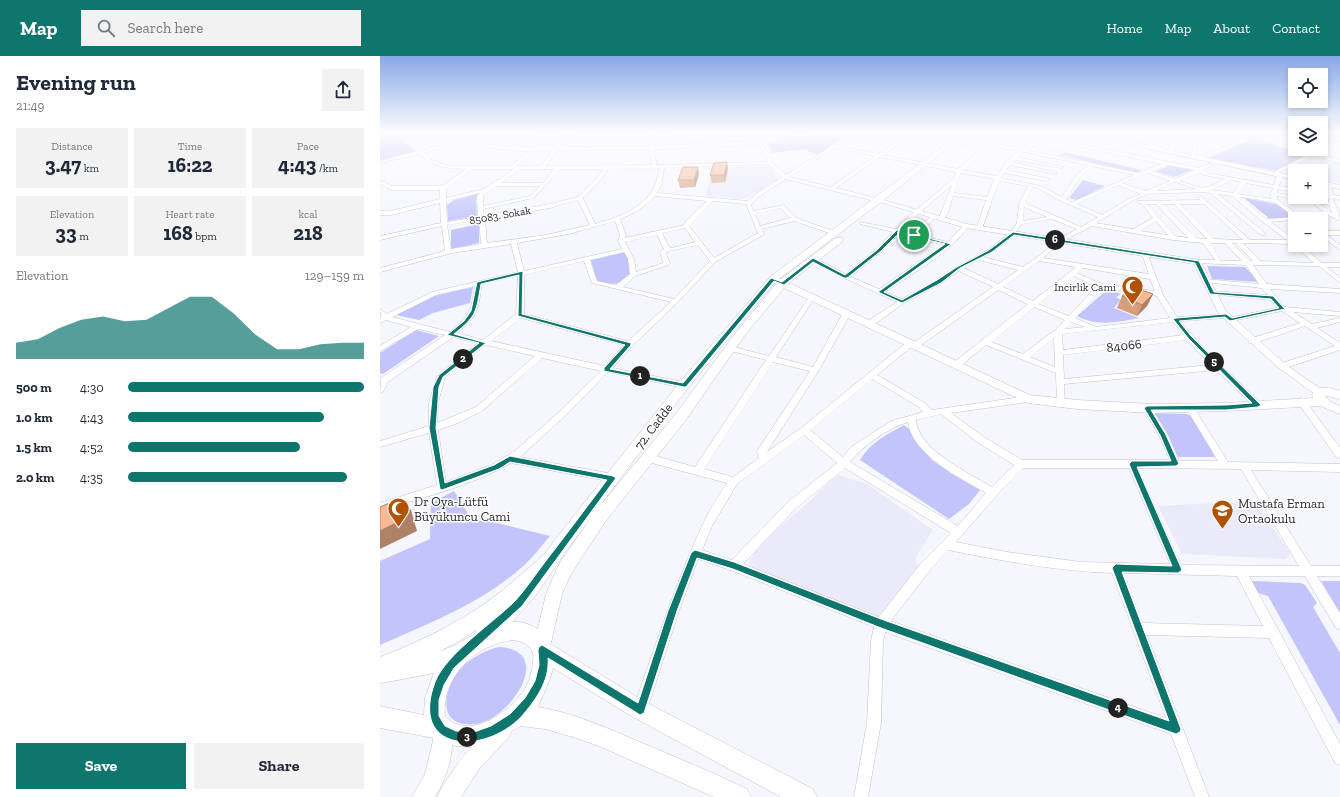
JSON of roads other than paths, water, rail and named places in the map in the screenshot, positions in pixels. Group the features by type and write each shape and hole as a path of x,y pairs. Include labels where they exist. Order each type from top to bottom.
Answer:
{"main road":[{"name":"72. Cadde","path":"466,650 519,603 684,385 778,282 782,271 834,233 883,202 925,166"},
{"path":"448,797 472,762 529,701 539,683 544,665 542,650 554,594 565,569 600,517 680,418 778,282 813,260 862,223 883,202"},
{"path":"778,282 1028,399 1061,404 1147,408 1190,408 1258,405 1301,401 1321,397 1329,391 1340,395"},
{"path":"1321,397 1331,407 1340,410"},
{"path":"380,667 420,652 460,630 495,607 552,558"},
{"path":"380,673 430,665 466,650 481,640 497,633 512,631 526,633 536,640 542,650 640,710 805,797"},
{"path":"423,797 435,778 443,741 442,729 434,717 434,700 440,682 451,665 466,650"},
{"path":"380,717 442,729 456,736 474,737 494,730 513,718 529,715 559,722 615,742 734,796"}],"street":[{"path":"443,166 470,168 677,166"},
{"path":"380,270 451,251 514,242 617,219 642,206 654,194 660,184 662,166"},
{"path":"772,166 786,178 883,202 966,226 1197,262 1340,265"},
{"path":"380,507 442,487 496,467 518,454 562,414 606,370 629,344 676,301 713,261 761,234 748,205 755,197 806,166"},
{"path":"832,189 866,166"},
{"path":"932,166 958,174 997,178 1039,187 1063,200 1102,217"},
{"path":"846,277 879,250 967,166"},
{"path":"980,227 997,178 1006,166"},
{"path":"1020,166 1055,173"},
{"path":"1054,166 1062,167"},
{"path":"1063,200 1077,178 1090,166"},
{"path":"1099,166 1138,174"},
{"path":"1151,166 1157,167"},
{"path":"1072,204 1138,174 1161,166"},
{"path":"1179,166 1200,170 1206,174 1288,189"},
{"path":"640,710 673,611 695,553 707,524 724,494 734,482 804,430 871,375 912,345 1038,259 1059,240 1091,224 1144,193 1208,166"},
{"path":"1232,166 1288,177"},
{"path":"1277,175 1291,166"},
{"path":"593,225 580,198 599,179 606,167"},
{"path":"1039,187 1062,167"},
{"path":"380,189 386,187 443,188 470,168"},
{"path":"484,246 482,218 480,216 480,196 486,190 519,168"},
{"path":"480,208 532,197 558,168"},
{"path":"1148,170 1175,181 1208,191 1276,201"},
{"path":"1002,171 1047,179"},
{"path":"914,235 945,213 958,174"},
{"path":"1277,175 1277,187 1273,197 1291,212"},
{"path":"1118,183 1144,193 1208,191 1231,178"},
{"path":"1234,195 1245,180"},
{"path":"380,182 386,187"},
{"path":"496,184 544,185"},
{"path":"869,324 902,302 939,282 958,268 979,258 1013,233 1020,222 1022,204 1031,185"},
{"path":"1339,218 1332,204 1330,185 1340,187"},
{"path":"443,188 443,216 448,251 451,251"},
{"path":"380,213 391,213 486,190"},
{"path":"1194,191 1248,242"},
{"path":"1208,191 1263,234"},
{"path":"654,194 750,202"},
{"path":"952,194 989,199"},
{"path":"1274,194 1288,196"},
{"path":"1234,195 1288,238"},
{"path":"1330,196 1340,198"},
{"path":"532,197 539,208"},
{"name":"85083. Sokak","path":"380,238 428,227 539,208 580,198"},
{"path":"621,241 686,226 689,221 712,199"},
{"path":"1130,200 1144,203 1205,202"},
{"path":"1144,203 1173,238"},
{"path":"1158,203 1194,240"},
{"path":"1176,203 1212,241"},
{"path":"1328,203 1332,204"},
{"path":"1022,204 1081,229"},
{"path":"1317,204 1339,218"},
{"path":"751,213 782,206 794,219 834,233"},
{"path":"1020,222 1054,217"},
{"path":"1135,231 1157,218"},
{"path":"617,219 623,235 621,241 631,259 633,275"},
{"path":"758,228 794,219"},
{"path":"1265,221 1288,219"},
{"path":"862,223 949,244"},
{"path":"1091,224 1173,238 1205,241 1288,243"},
{"path":"686,226 713,261"},
{"path":"880,292 949,244 963,231 966,226"},
{"path":"659,233 666,248 668,249"},
{"path":"1328,233 1340,233"},
{"path":"1328,239 1340,248"},
{"path":"1205,241 1220,262"},
{"path":"1226,241 1248,263 1282,309 1340,347"},
{"path":"514,242 521,272 520,315"},
{"path":"1238,242 1258,263"},
{"path":"617,288 633,275 667,264 663,252 668,249 699,243"},
{"path":"383,320 434,293 521,272 626,250"},
{"path":"1305,252 1340,281"},
{"path":"1145,254 1160,294 1176,319 1190,337 1258,405"},
{"path":"979,258 1024,269"},
{"path":"587,259 594,282 676,301"},
{"path":"1038,259 1153,277"},
{"path":"813,260 846,277 902,302"},
{"path":"1197,262 1205,281 1222,312 1252,341 1321,397"},
{"path":"956,365 1081,266"},
{"path":"958,268 1033,304 1095,329"},
{"path":"1073,273 1100,286 1160,294"},
{"path":"1205,281 1264,285 1304,290 1340,291"},
{"path":"380,390 382,379 450,335 466,322 474,311 479,283"},
{"path":"1024,358 1058,332 1100,286"},
{"path":"1212,293 1273,298"},
{"path":"697,471 812,297"},
{"path":"1058,332 1176,319 1228,318 1282,309 1340,314"},
{"path":"380,311 383,320"},
{"path":"764,459 762,451 815,370 847,313"},
{"path":"442,487 432,428 436,387 441,376 520,315"},
{"path":"520,315 629,344"},
{"path":"383,320 418,326 483,343 606,370 684,385"},
{"path":"1252,341 1308,326 1340,320"},
{"path":"380,349 418,326"},
{"path":"1058,332 1061,404"},
{"name":"84066","path":"1059,353 1190,337"},
{"path":"985,342 1060,372"},
{"path":"1282,366 1340,347"},
{"path":"730,348 815,370"},
{"path":"380,444 467,416 479,409 541,355"},
{"path":"1060,382 1219,367"},
{"path":"871,375 922,405 930,413"},
{"path":"734,566 792,505 844,463 854,450 894,423 930,413 1028,399"},
{"path":"1301,401 1340,455"},
{"path":"1147,408 1163,435 1176,464"},
{"path":"1190,408 1225,465"},
{"path":"943,411 959,425 981,440 1002,454 1021,464 1176,464 1340,468"},
{"path":"912,418 913,427 921,442 938,458 993,492"},
{"path":"804,430 844,463 959,532"},
{"path":"648,458 734,482"},
{"path":"510,459 613,478"},
{"path":"861,797 874,723 877,641 881,624 926,566 959,532 993,492 1021,464"},
{"path":"1132,464 1178,570"},
{"path":"1244,466 1340,624"},
{"path":"946,545 1007,557 1081,567 1240,571 1340,571"},
{"path":"695,553 734,566 881,624 1176,729"},
{"path":"1116,568 1202,797"},
{"path":"1240,571 1340,758"},
{"path":"1139,629 1273,632"}],"place":[{"name":"İncirlik Cami","path":"1132,306"},
{"name":"Dr Oya-Lütfü Büyükuncu Cami","path":"398,528"},
{"name":"Mustafa Erman Ortaokulu","path":"1222,530"}]}
